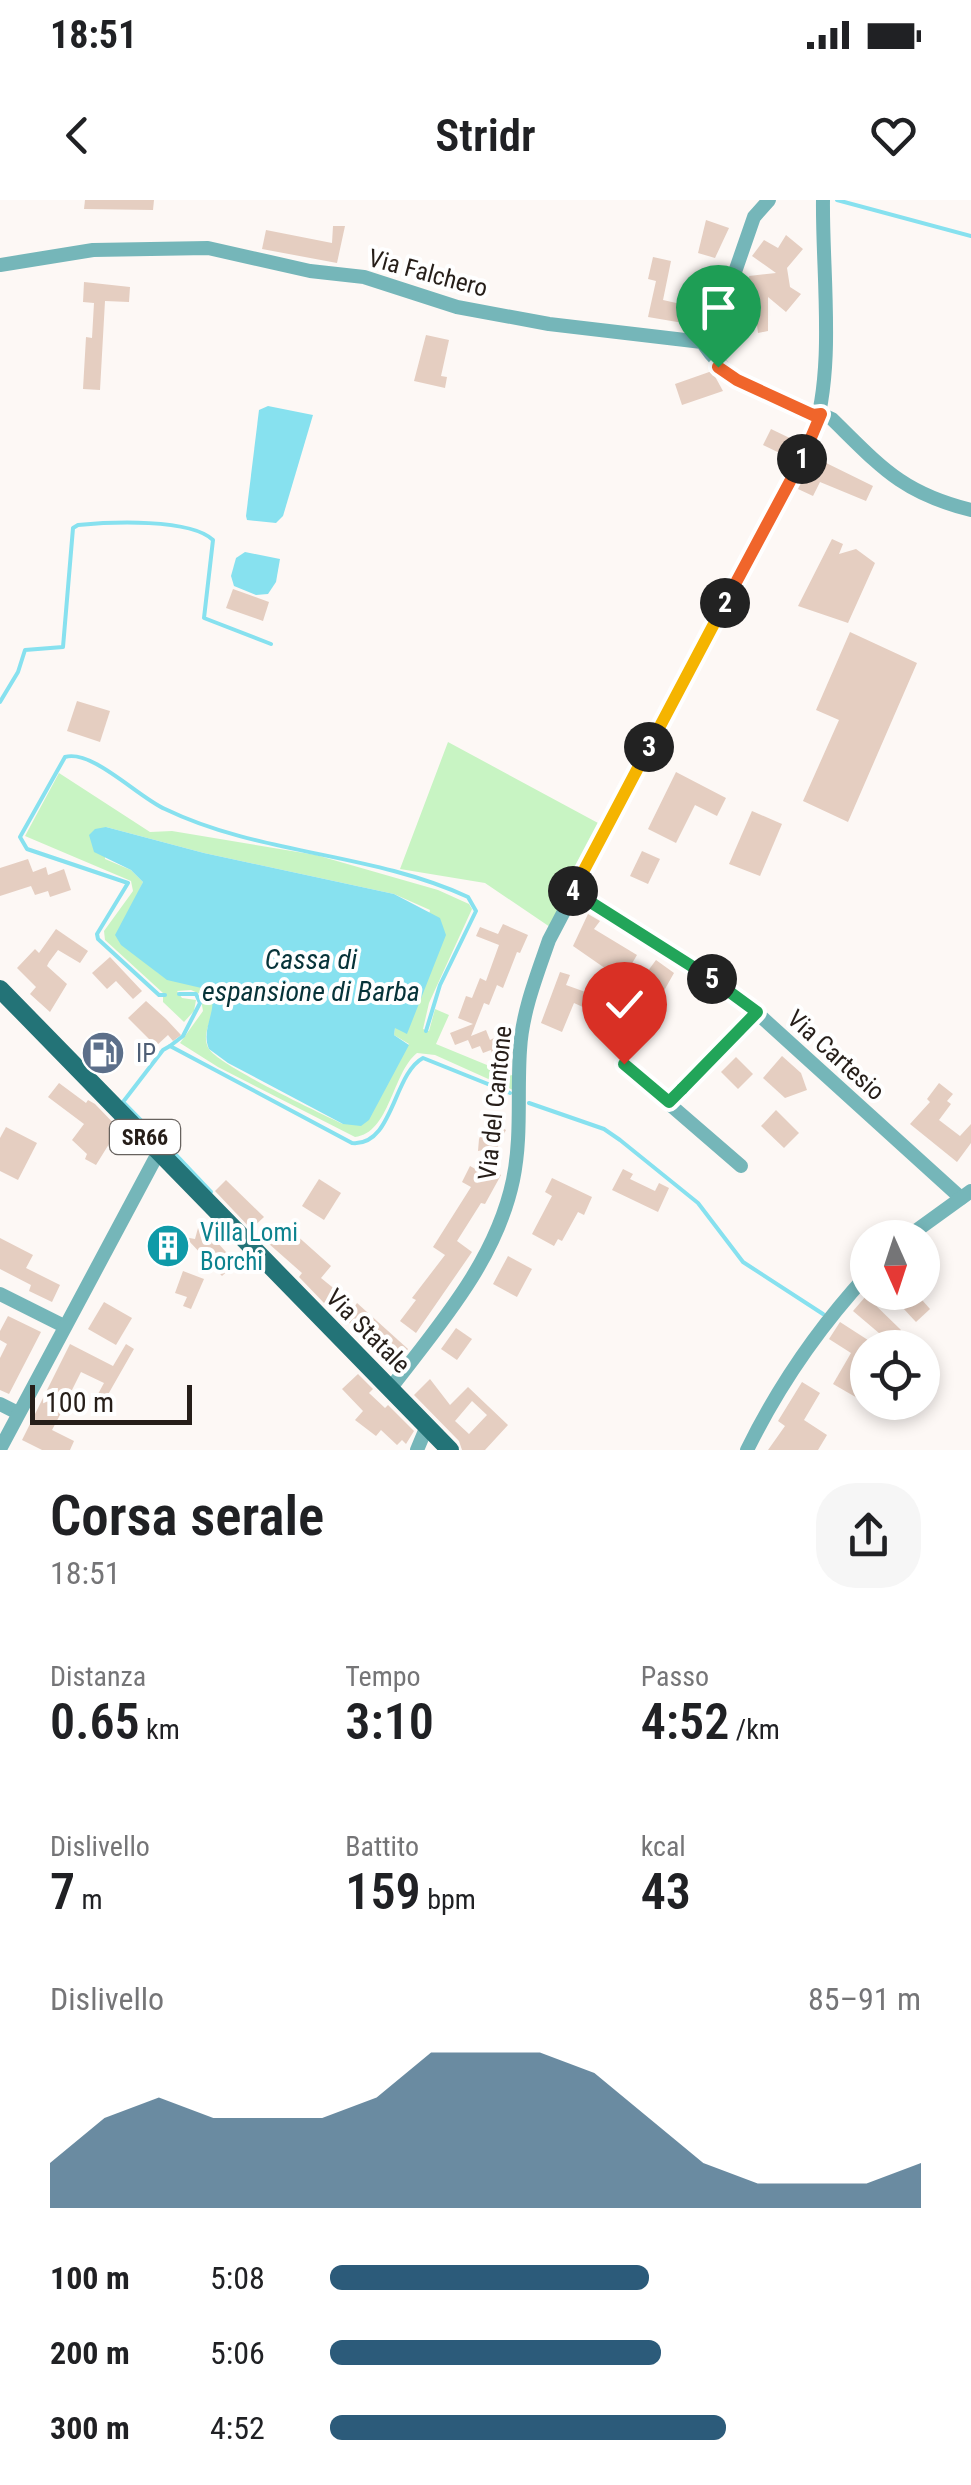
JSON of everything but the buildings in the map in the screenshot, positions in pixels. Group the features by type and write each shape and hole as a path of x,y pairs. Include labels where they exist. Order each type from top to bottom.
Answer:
{"main road":[{"name":"Via Statale","path":"0,989 450,1450"}],"street":[{"path":"768,200 754,217 736,269 702,334 702,342 718,367 737,380 813,415 832,419 900,484 933,500 971,510"},
{"name":"Via del Cantone","path":"390,1389 458,1298 493,1240 512,1184 519,1142 520,1047 530,992 572,891 784,496 821,414 824,200"},
{"name":"Via Falchero","path":"0,265 93,250 208,248 310,271 364,278 476,311 702,342"},
{"name":"Via Cartesio","path":"572,891 736,994 966,1194"},
{"path":"669,1102 757,1012"},
{"path":"624,1064 741,1166"},
{"path":"0,1449 106,1244 162,1154"},
{"path":"931,1220 966,1194"},
{"path":"747,1450 786,1378 850,1293"},
{"path":"0,1294 64,1326"},
{"path":"0,1404 18,1413"},
{"path":"416,1450 427,1426"}],"green space":[{"path":"448,742 598,823 550,927 485,883 400,869"},
{"path":"59,773 150,832 172,831 316,855 438,890 469,904 472,909 429,1003 423,1029 429,1031 435,1009 449,1015 436,1044 516,1077 513,1090 435,1055 417,1053 376,1125 355,1137 218,1067 180,1043 203,1011 200,994 177,991 182,998 196,1000 194,1011 184,1022 163,1002 163,993 105,940 104,931 133,891 131,881 25,836","holes":["106,827 204,853 394,894 430,910 407,1033 395,1027 394,1035 409,1044 343,1124 250,1077 209,1049 206,1034 214,997 204,986 168,978 151,964 132,905 143,882 131,870 105,859"]}],"water":[{"path":"268,406 313,415 283,516 276,523 247,520 246,516 259,410"},
{"path":"245,552 280,559 276,582 268,594 256,595 234,586 231,576 236,558"},
{"name":"Cassa di espansione di Barba","path":"106,827 204,853 394,894 440,918 446,935 407,1034 395,1028 394,1035 409,1045 369,1120 361,1126 343,1124 209,1049 210,990 167,980 121,945 115,935 143,882 131,870 94,852 89,835"}],"waterway":[{"path":"837,200 971,236"},
{"path":"0,702 18,672 25,650 63,647 73,528 78,525 149,523 202,533 213,540 204,618 271,644"},
{"path":"165,995 159,995 98,939 97,934 128,883 27,849 20,837 65,757 88,760 154,803 201,824 393,871 468,897 476,911 440,985 426,1031"},
{"path":"170,1046 183,1036 200,1003 196,994 179,994"},
{"path":"170,1150 123,1102 170,1046 352,1143 366,1141 376,1134 413,1066 423,1058 510,1093"},
{"path":"529,1103 604,1129 620,1140 698,1203 743,1262 823,1314"},
{"path":"175,1154 211,1192"}],"place":[{"name":"IP","path":"103,1053"},
{"name":"Villa Lomi Borchi","path":"168,1246"}],"route":[{"path":"624,1064 669,1102 757,1012 736,994 572,891 784,496 821,414 813,415 737,380 718,367"}]}
